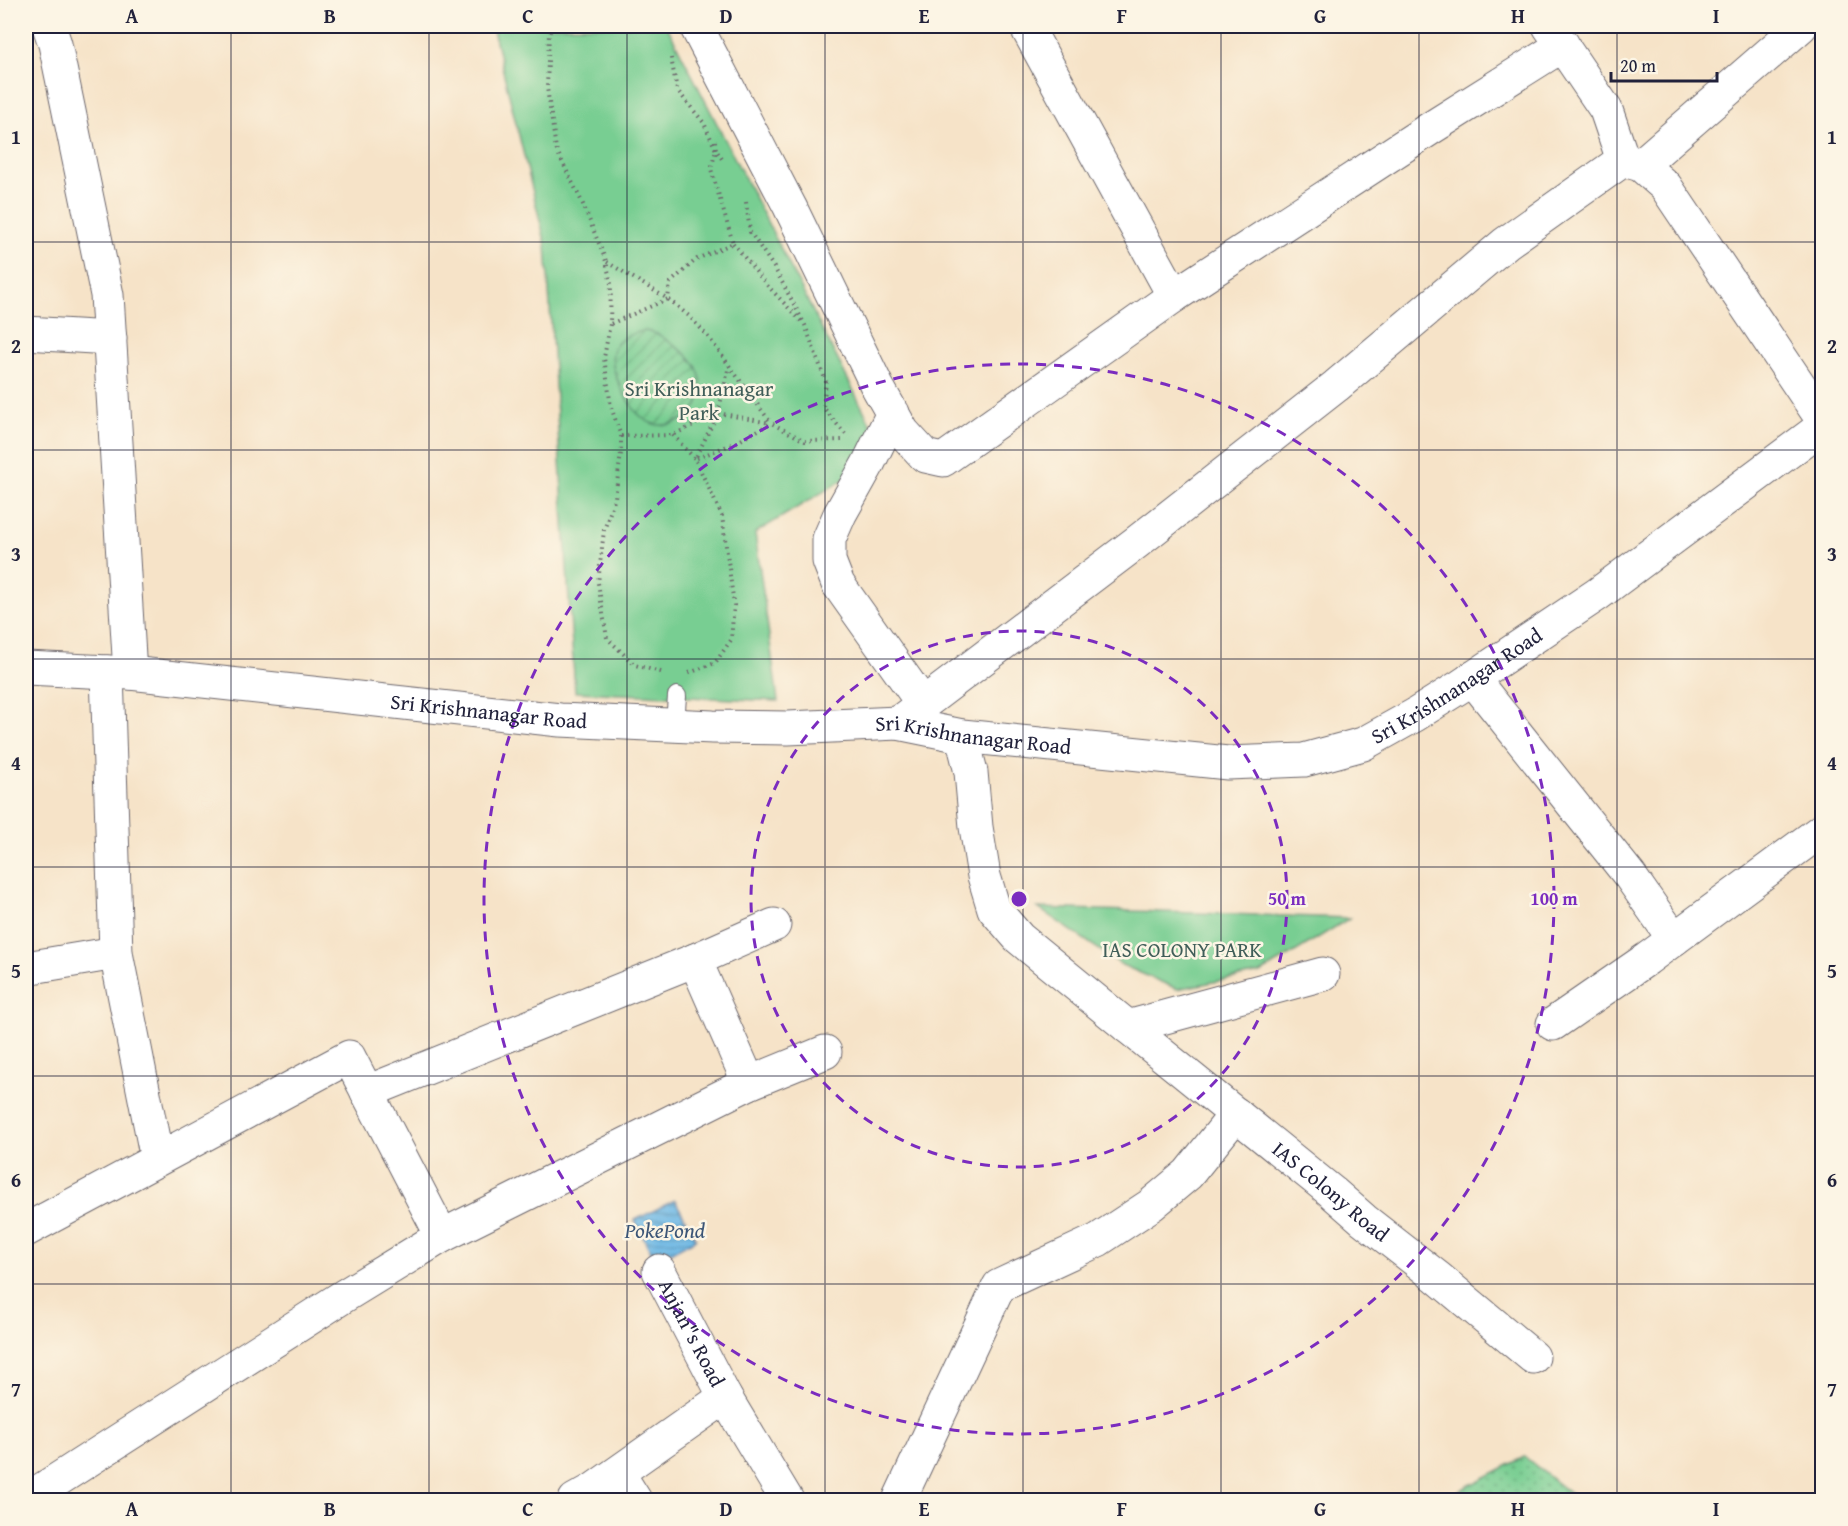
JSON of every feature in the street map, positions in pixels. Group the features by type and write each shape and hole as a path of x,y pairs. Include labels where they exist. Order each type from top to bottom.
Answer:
{"street":[{"path":"49,26 55,44 107,295 118,672 116,953 157,1159"},
{"path":"696,26 892,413 903,432 926,456 943,460 1174,296 1431,128 1556,35 1606,110 1632,163 1666,187 1822,419"},
{"path":"892,413 829,539 829,561 838,584 911,714 1137,542 1336,386 1506,243 1632,163 1791,28"},
{"path":"1036,29 1174,296"},
{"path":"26,333 110,338"},
{"name":"Sri Krishnanagar Road","path":"26,668 118,672 560,720 676,711 788,728 911,714 962,736 1228,764 1304,760 1363,744 1415,715 1598,594 1822,427"},
{"path":"1472,678 1630,876 1674,939"},
{"name":"IAS Colony Road","path":"962,736 971,772 976,827 984,876 994,909 1019,938 1533,1357"},
{"path":"1553,1024 1674,939 1822,830"},
{"path":"367,1092 695,960 774,925"},
{"path":"26,968 116,953"},
{"path":"695,960 749,1083"},
{"path":"1128,1027 1323,974"},
{"path":"26,1500 344,1296 442,1236 749,1083 825,1052"},
{"path":"26,1230 349,1056 442,1236"},
{"path":"900,1498 999,1286 1098,1240 1150,1205 1188,1174 1236,1114"},
{"name":"Anjan\"s Road","path":"658,1271 725,1397 787,1500"},
{"path":"575,1500 618,1473 725,1397"},
{"path":"618,1473 635,1500"}],"path":[{"path":"554,26 549,33 547,88 556,149 582,202 606,261 611,284 610,324 604,358 611,407 621,436 621,453 615,498 604,530 598,583 607,638 635,665 667,674"},
{"path":"669,50 677,90 704,123 716,150 728,167"},
{"path":"714,126 716,150 711,168 733,243 765,283 805,325"},
{"path":"621,436 673,435 718,413 771,423 805,441 850,440 823,407 826,382 805,325 775,269 750,232 745,193"},
{"path":"668,299 670,283 696,259 733,243"},
{"path":"606,261 668,299 690,316 710,339 771,423"},
{"path":"610,324 668,299"},
{"path":"695,459 718,413 729,366"},
{"path":"695,459 737,442 771,423"},
{"path":"673,435 695,459 722,516 734,605 731,640 715,663 687,673"}],"green space":[{"name":"Sri Krishnanagar Park","path":"492,26 667,26 886,454 755,533 778,701 575,692 546,245"},
{"path":"644,331 660,335 686,354 700,377 700,394 695,408 686,417 670,424 652,423 637,413 621,388 613,367 613,351 617,344 632,334"},
{"name":"IAS COLONY PARK","path":"1038,908 1350,918 1261,973 1177,989 1122,965"},
{"path":"1524,1457 1578,1500 1441,1500"}],"water":[{"name":"PokePond","path":"675,1200 696,1239 655,1261 635,1220"}]}
